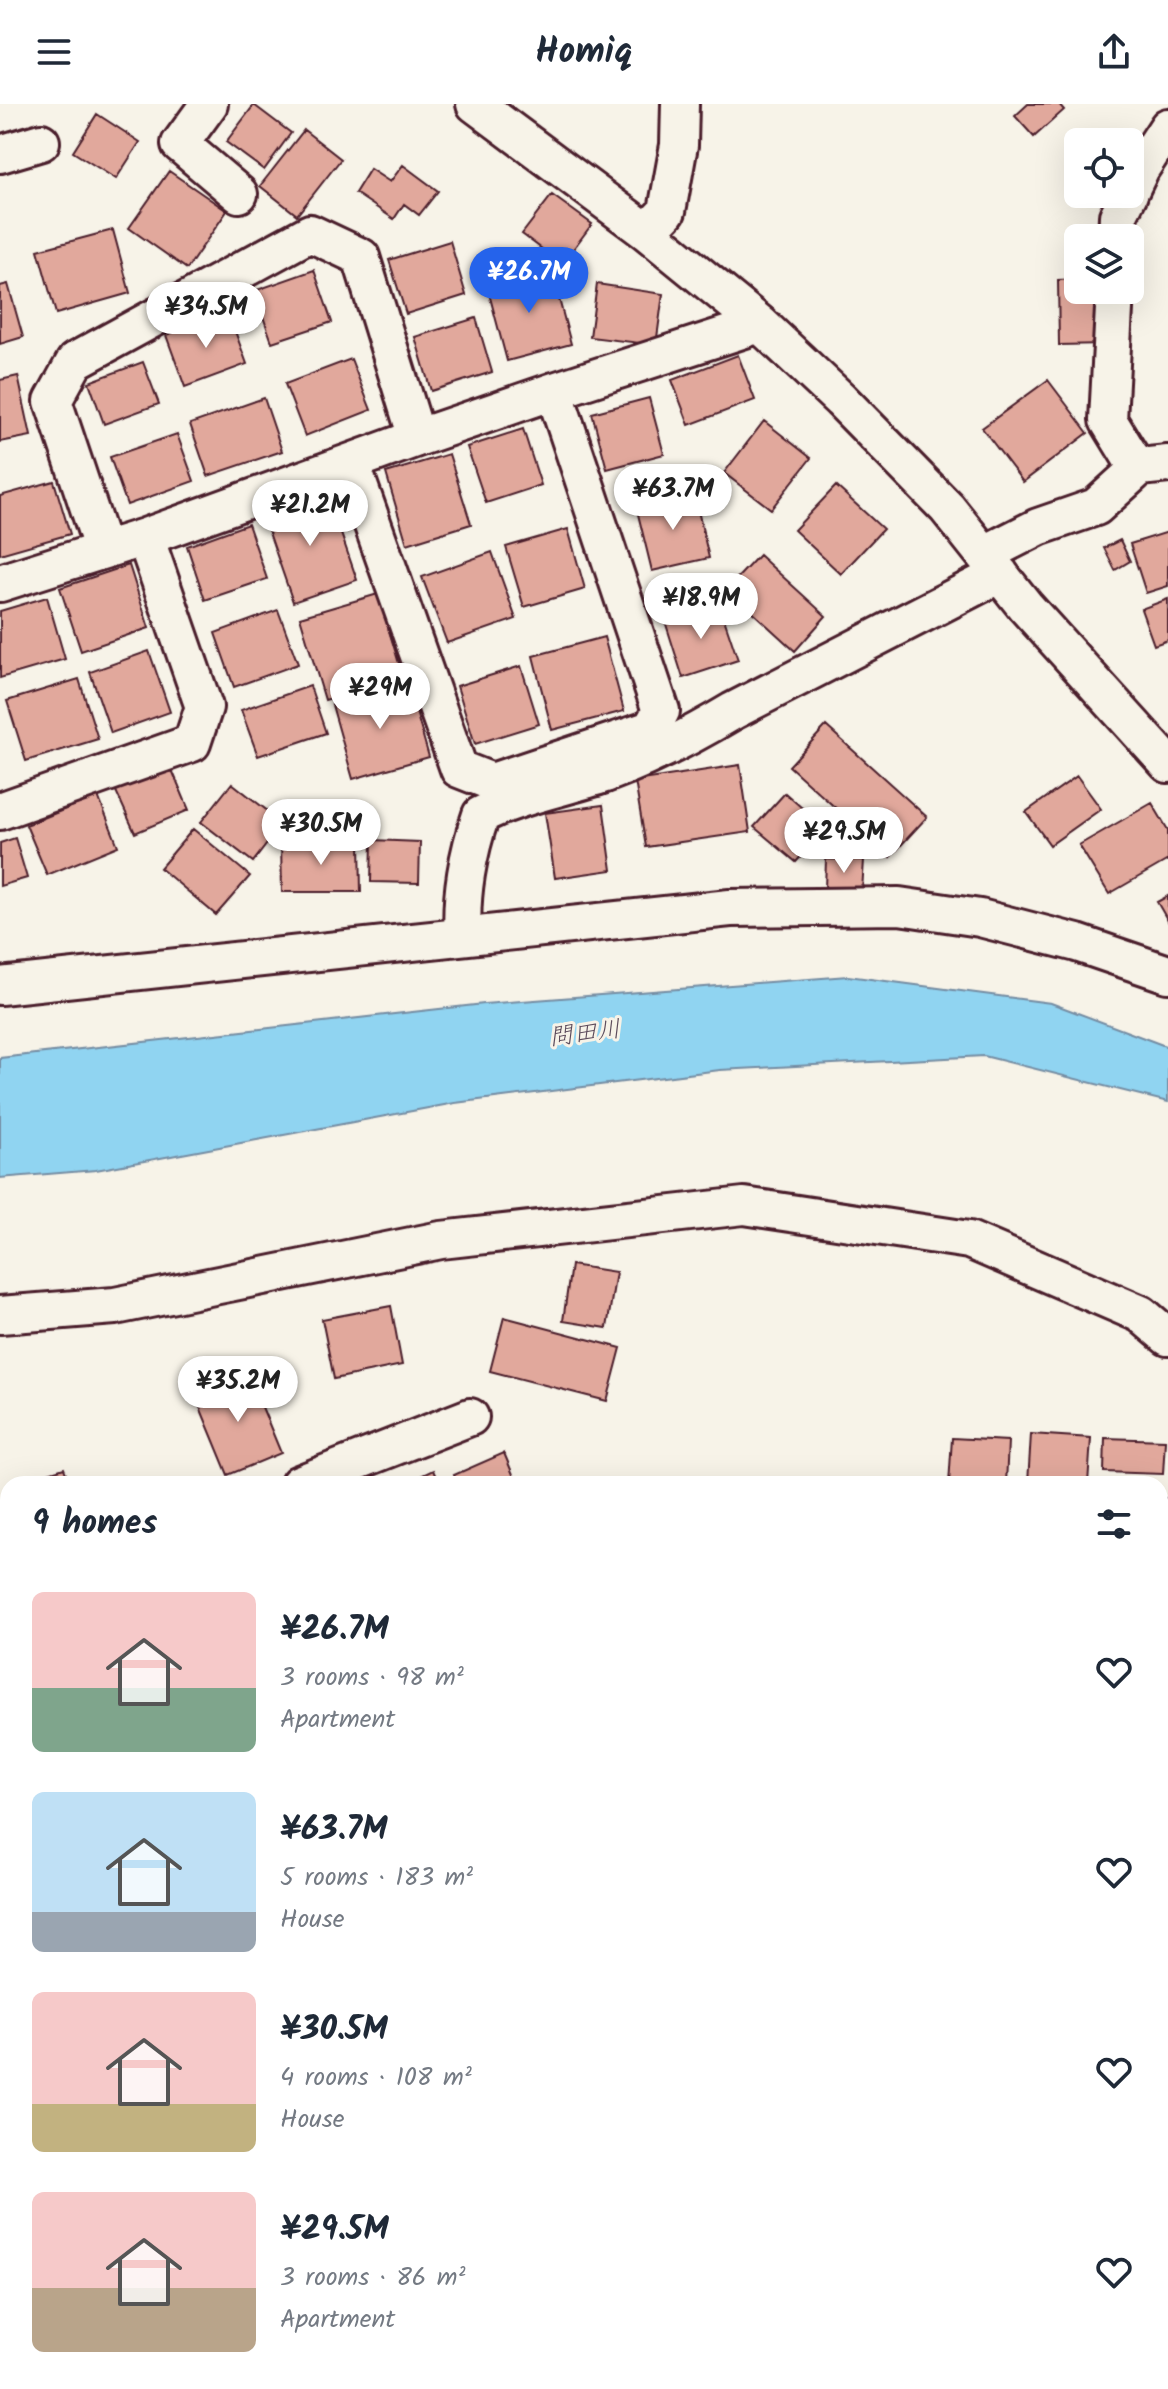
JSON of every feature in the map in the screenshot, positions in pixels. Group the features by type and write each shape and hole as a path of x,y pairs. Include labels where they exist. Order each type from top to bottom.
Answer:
{"street":[{"path":"209,104 180,144 239,194"},
{"path":"475,104 647,232 760,324 937,497 1025,606 1163,745"},
{"path":"647,232 667,211 679,145 680,104"},
{"path":"1144,163 1168,127"},
{"path":"0,154 41,142"},
{"path":"103,550 53,401 75,361 310,233 361,257 417,438"},
{"path":"1114,304 1108,420 1130,456 1154,465"},
{"path":"0,583 145,537 417,438 760,324"},
{"path":"351,463 459,769 492,782 651,729 661,711 554,391"},
{"path":"463,935 461,915 472,842 481,815 501,805 607,773 695,733 992,564 1038,527 1096,507 1154,465"},
{"path":"0,811 192,743 204,707 145,537"},
{"path":"0,986 730,908 899,906 980,918 1077,943 1168,974"},
{"path":"0,1315 115,1306 441,1240 744,1206 969,1240 1141,1314 1168,1337"},
{"path":"319,1476 470,1417"}],"water":[{"name":"問田川","path":"848,976 1051,1003 1168,1047 1168,1102 984,1056 720,1070 455,1103 96,1170 0,1178 0,1058 484,1004"}],"building":[{"path":"1028,104 1059,104 1064,110 1034,137 1015,116"},
{"path":"254,105 291,133 264,170 226,142"},
{"path":"97,114 140,142 116,179 73,152"},
{"path":"304,130 341,159 297,215 260,186"},
{"path":"403,165 438,191 419,215 404,204 394,219 355,193 370,169 390,182"},
{"path":"169,171 227,211 187,269 129,228"},
{"path":"552,195 592,224 562,264 522,234"},
{"path":"113,230 130,293 56,314 38,250"},
{"path":"450,241 466,295 406,314 389,260"},
{"path":"551,269 571,344 507,361 487,286"},
{"path":"314,270 332,322 272,342 254,291"},
{"path":"1058,280 1064,280 1064,304 1103,304 1104,344 1059,345"},
{"path":"8,284 23,337 0,344 0,286"},
{"path":"597,284 663,294 656,345 590,337"},
{"path":"228,312 247,364 185,387 166,335"},
{"path":"476,318 492,372 431,391 415,337"},
{"path":"738,355 755,400 689,425 672,380"},
{"path":"351,359 371,410 305,436 285,384"},
{"path":"143,362 159,404 104,424 89,382"},
{"path":"18,376 31,436 0,442 0,380"},
{"path":"1048,380 1088,433 1023,482 982,428"},
{"path":"264,398 282,451 208,476 190,424"},
{"path":"649,398 664,454 607,469 592,413"},
{"path":"764,421 811,458 771,509 724,473"},
{"path":"523,429 541,485 486,503 467,447"},
{"path":"177,434 194,481 127,505 110,457"},
{"path":"449,454 471,524 407,544 386,473"},
{"path":"54,481 70,534 0,554 0,496"},
{"path":"836,486 883,529 841,574 794,530"},
{"path":"327,493 357,580 293,602 263,515"},
{"path":"694,493 709,558 652,571 636,506"},
{"path":"248,524 267,579 205,600 187,546"},
{"path":"568,529 585,589 524,607 506,547"},
{"path":"1168,532 1168,586 1146,593 1130,544"},
{"path":"1120,540 1130,561 1115,570 1104,548"},
{"path":"492,552 516,619 447,643 422,577"},
{"path":"759,555 826,616 795,651 727,589"},
{"path":"129,565 149,628 81,651 60,588"},
{"path":"378,594 403,677 325,700 300,617"},
{"path":"47,597 65,659 0,678 0,611"},
{"path":"1168,599 1168,640 1154,645 1141,609"},
{"path":"719,604 738,660 683,678 665,621"},
{"path":"278,610 298,664 234,687 215,633"},
{"path":"604,637 624,711 552,730 533,656"},
{"path":"149,651 170,712 111,733 90,672"},
{"path":"521,666 539,724 475,744 457,686"},
{"path":"79,679 98,739 26,761 7,701"},
{"path":"408,684 429,757 353,779 332,705"},
{"path":"310,686 326,733 258,756 241,710"},
{"path":"826,726 927,817 890,857 789,766"},
{"path":"170,765 189,810 135,833 115,789"},
{"path":"740,765 750,832 646,847 635,781"},
{"path":"1077,776 1101,809 1050,845 1026,812"},
{"path":"232,783 283,823 253,862 201,822"},
{"path":"785,793 826,829 796,862 754,827"},
{"path":"98,796 118,846 47,875 26,825"},
{"path":"1152,803 1168,830 1168,860 1109,894 1079,845"},
{"path":"603,805 612,870 555,878 545,813"},
{"path":"193,829 250,876 216,915 160,868"},
{"path":"15,838 27,878 0,886 0,843"},
{"path":"372,840 420,842 419,883 371,882"},
{"path":"281,842 360,842 361,892 282,892"},
{"path":"826,859 864,860 862,891 825,889"},
{"path":"1168,896 1168,921 1157,902"},
{"path":"571,1265 616,1272 607,1328 563,1321"},
{"path":"391,1306 402,1365 334,1379 322,1319"},
{"path":"504,1317 621,1348 607,1401 490,1371"},
{"path":"248,1373 281,1453 228,1475 195,1395"},
{"path":"1031,1434 1091,1438 1089,1476 1028,1476"},
{"path":"952,1438 1008,1441 1006,1476 950,1476"},
{"path":"1105,1438 1165,1440 1163,1474 1104,1472"},
{"path":"504,1453 514,1476 454,1476"},
{"path":"64,1468 67,1476 39,1476"},
{"path":"433,1470 436,1476 421,1476"}]}
